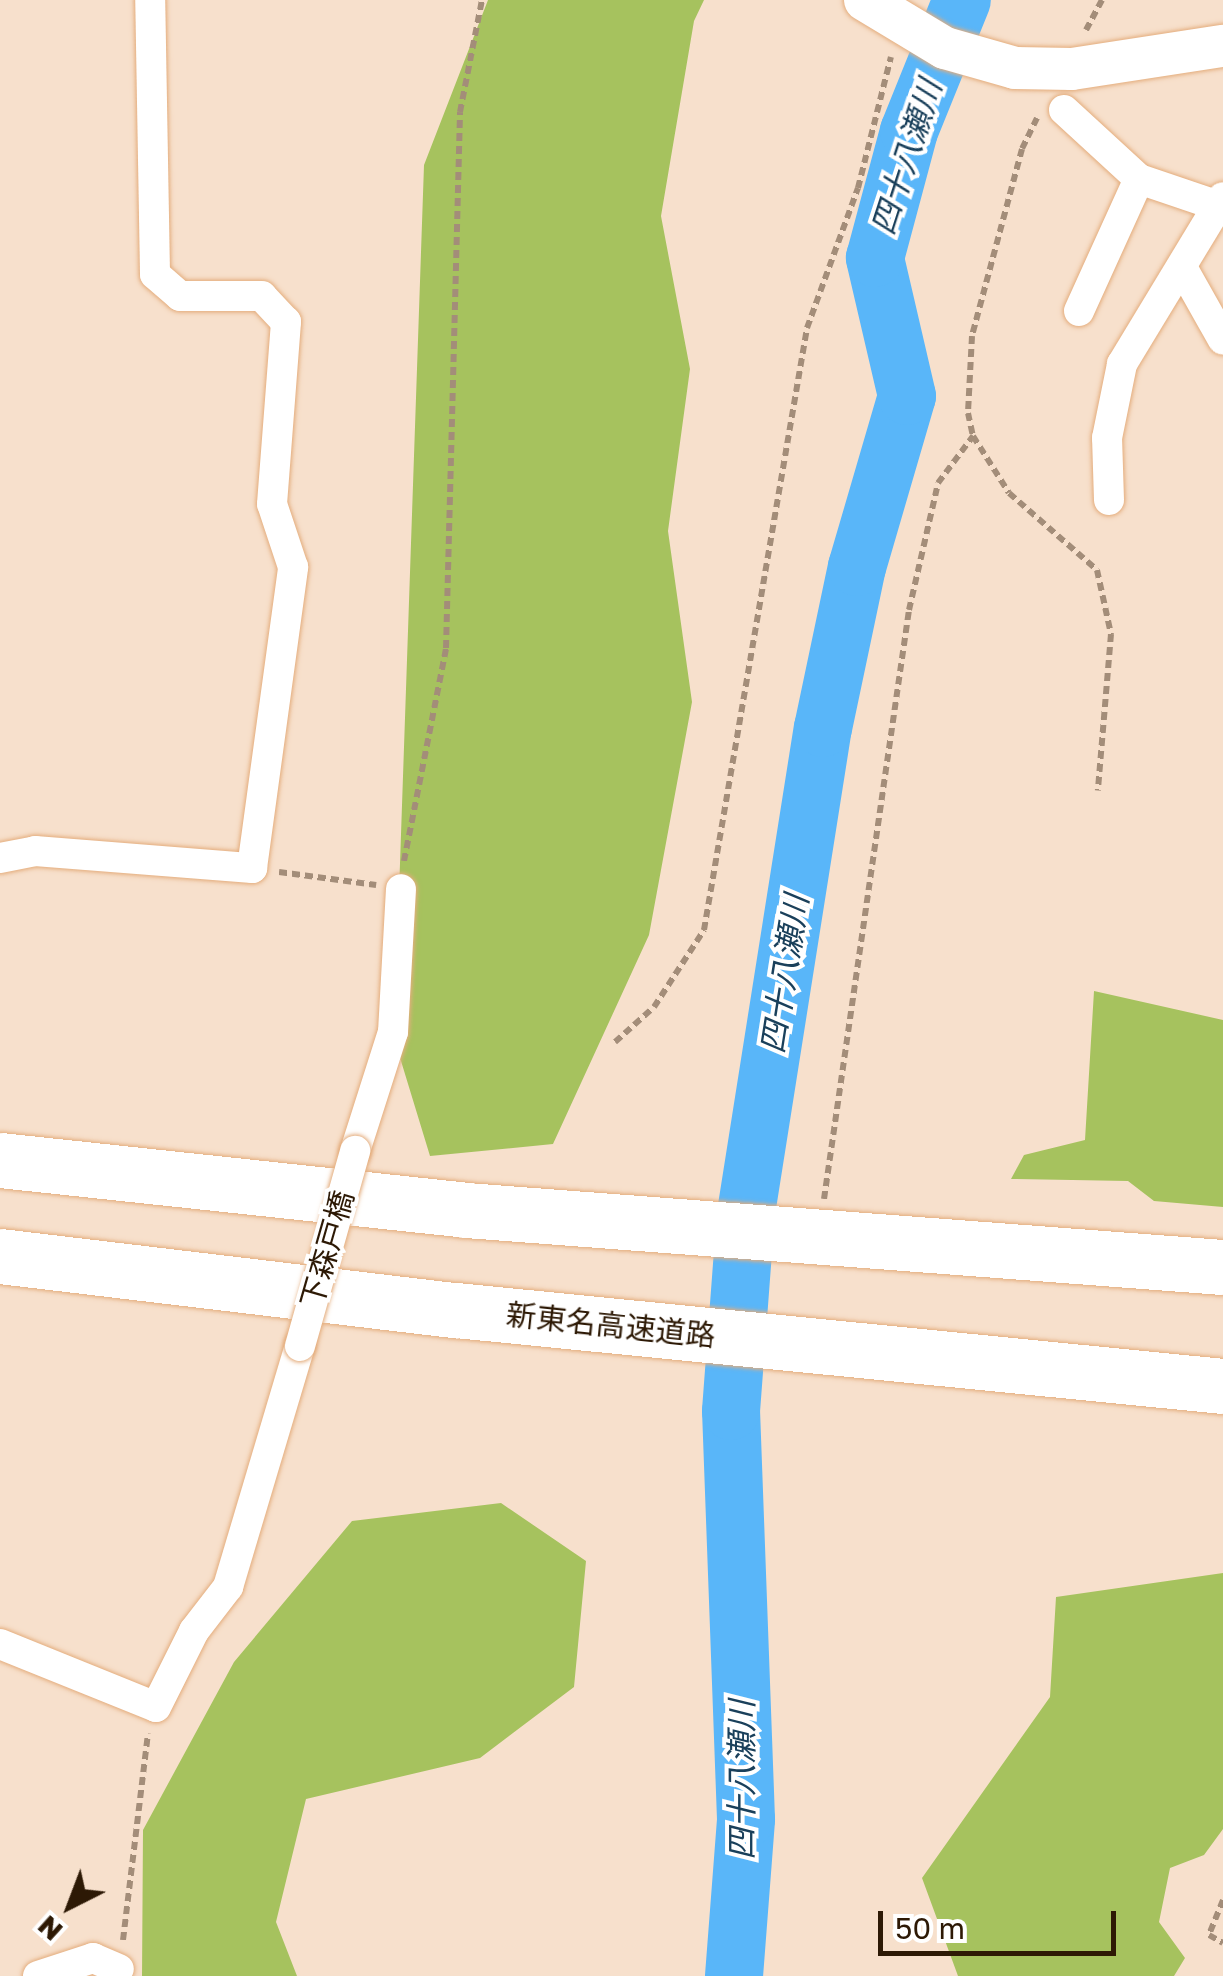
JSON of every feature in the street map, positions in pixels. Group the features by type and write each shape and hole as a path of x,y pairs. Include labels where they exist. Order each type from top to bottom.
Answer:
{"highway":[{"path":"0,1160 466,1210 1223,1267"},
{"name":"新東名高速道路","path":"0,1256 456,1310 1223,1386"}],"street":[{"path":"0,858 34,851 252,868 293,567 272,504 286,322 262,296 180,296 155,274 150,0"},
{"path":"865,0 907,29 975,60 1057,90 1139,179 1219,201 1122,364 1107,438 1109,500"},
{"path":"1057,90 1223,46"},
{"path":"1079,311 1139,179"},
{"path":"1182,269 1223,340"},
{"name":"下森戸橋","path":"156,1707 194,1630 228,1587 300,1346 354,1151 392,1032 400,889"},
{"path":"0,1644 156,1707"},
{"path":"38,1976 93,1958 119,1969"}],"path":[{"path":"252,868 400,889 412,794 437,716 446,648 460,112 482,0"},
{"path":"615,1042 654,1007 704,930 807,328 858,188 907,29"},
{"path":"1057,90 1049,108 1035,120 1022,149 972,336 972,436 1009,493 1097,570 1112,634 1098,790"},
{"path":"822,1212 908,610 938,484 972,436"},
{"path":"119,1969 145,1746 156,1707"},
{"path":"1223,1900 1209,1934 1223,1943"}],"green space":[{"path":"488,0 704,0 694,21 661,216 690,369 668,531 692,702 649,935 553,1144 430,1156 394,1038 424,165"},
{"path":"1094,991 1223,1020 1223,1207 1154,1201 1128,1181 1011,1179 1024,1155 1085,1140"},
{"path":"501,1503 586,1561 574,1687 480,1758 306,1799 276,1922 297,1976 142,1976 143,1830 234,1662 352,1521"},
{"path":"1223,1573 1223,1829 1204,1855 1170,1868 1159,1922 1185,1958 1174,1976 958,1976 922,1878 1050,1697 1056,1597"}],"waterway":[{"name":"四十八瀬川","path":"734,1976 746,1819 731,1411 746,1213 823,728 857,567 907,396 875,258 909,131 962,0"}]}
